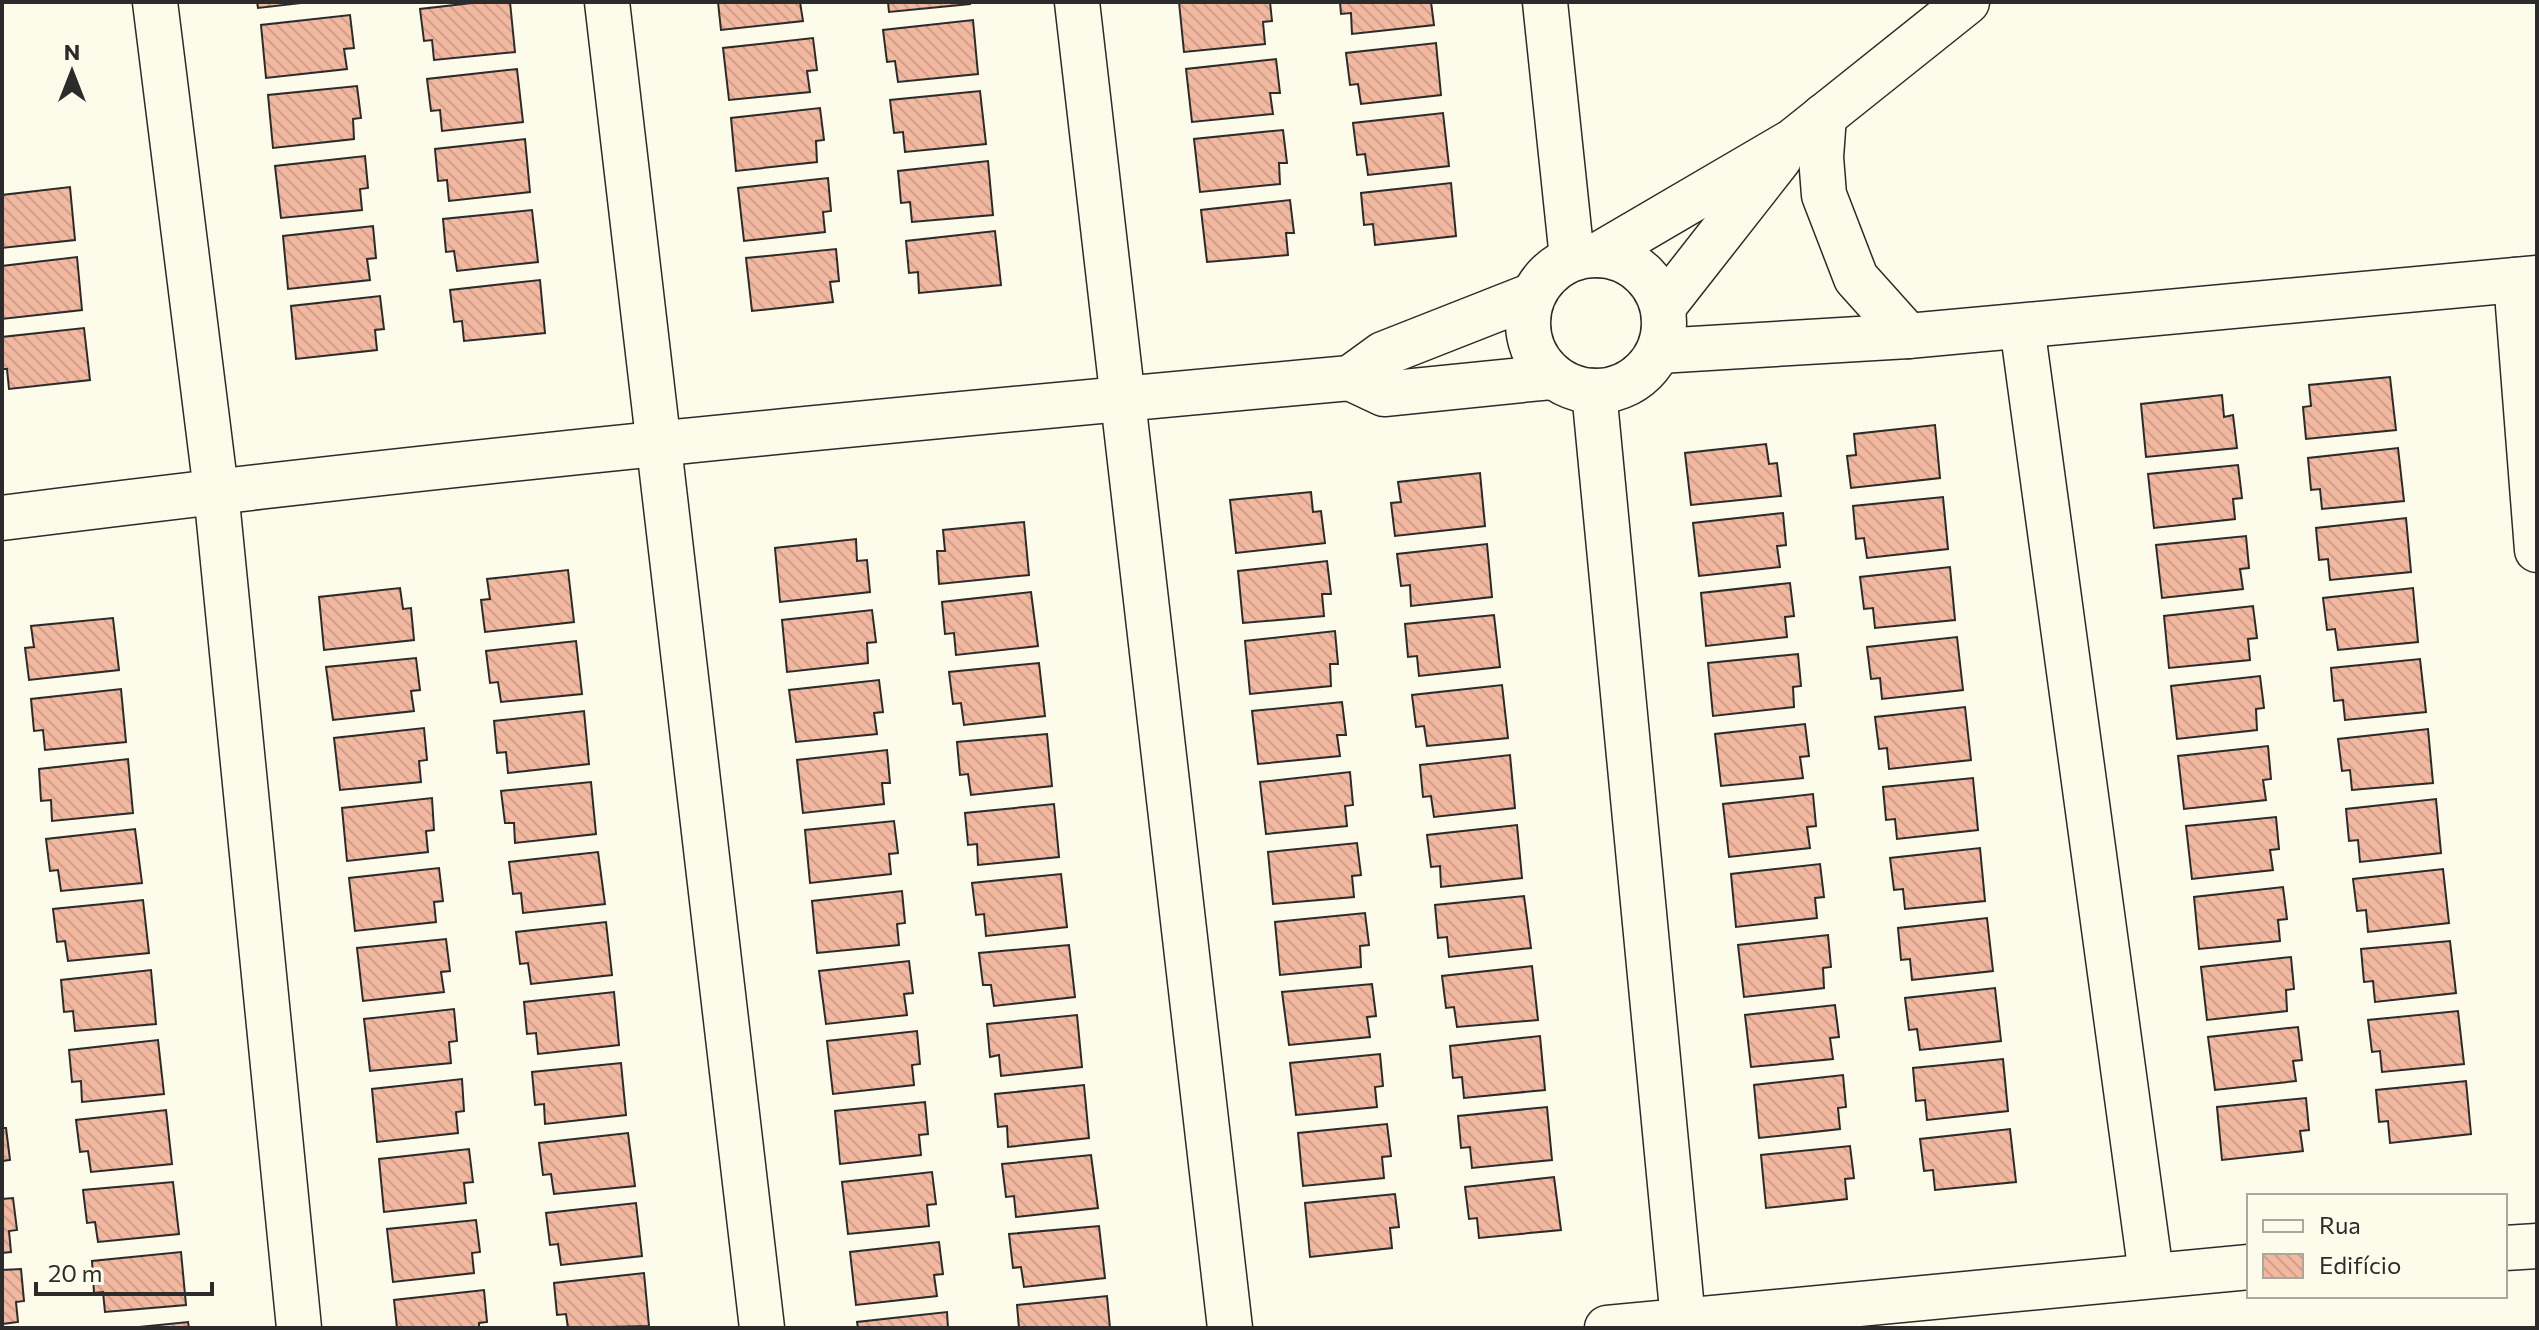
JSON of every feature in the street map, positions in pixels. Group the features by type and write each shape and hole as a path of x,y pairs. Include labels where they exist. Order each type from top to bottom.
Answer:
{"street":[{"path":"155,2 216,491 299,1328"},
{"path":"607,2 656,446 762,1328"},
{"path":"1077,2 1120,399 1230,1328"},
{"path":"1545,2 1585,256"},
{"path":"1551,377 1532,347 1527,321 1533,295 1549,273 1585,256 1808,129 1967,2"},
{"path":"1663,307 1808,129"},
{"path":"1808,129 1821,157 1824,195 1856,278 1908,336"},
{"path":"2,518 216,491 1350,378 1384,394 1551,377 1594,391 1621,386 1643,373 1659,351 1663,307 1646,276 1624,260 1585,256"},
{"path":"1659,351 1908,336 2526,279 2537,550"},
{"path":"1350,378 1383,354 1533,295"},
{"path":"2022,326 2151,1274"},
{"path":"1594,391 1683,1320"},
{"path":"2507,1248 2537,1246"},
{"path":"1607,1328 2247,1267"}],"building":[{"path":"257,2 310,2 258,8"},
{"path":"510,2 515,52 434,60 432,40 424,41 420,9"},
{"path":"718,2 800,2 803,21 721,30"},
{"path":"888,2 970,2 970,4 889,12"},
{"path":"1179,2 1270,2 1272,21 1263,22 1265,44 1184,52"},
{"path":"1340,2 1431,2 1434,25 1352,34 1351,13 1341,14"},
{"path":"350,15 354,48 344,49 347,69 266,78 261,25"},
{"path":"973,20 978,74 898,82 895,61 887,62 883,30"},
{"path":"813,38 817,70 807,71 810,92 729,100 723,48"},
{"path":"1436,43 1441,95 1361,104 1358,84 1350,85 1346,53"},
{"path":"1276,59 1280,93 1270,93 1273,114 1192,122 1186,69"},
{"path":"517,69 523,122 442,131 440,110 431,111 427,79"},
{"path":"357,86 361,118 353,119 354,139 273,148 268,95"},
{"path":"980,91 986,144 905,152 903,132 894,133 890,100"},
{"path":"820,108 824,140 816,141 817,162 736,171 731,118"},
{"path":"1443,113 1449,166 1368,175 1365,154 1357,155 1353,123"},
{"path":"1283,130 1287,163 1279,163 1280,184 1200,192 1194,139"},
{"path":"525,139 530,192 449,201 447,180 438,181 435,149"},
{"path":"365,156 368,188 360,189 362,210 281,218 275,166"},
{"path":"988,161 993,215 912,222 910,202 901,203 898,171"},
{"path":"828,178 831,211 823,212 825,232 744,241 738,188"},
{"path":"1451,183 1456,236 1375,245 1373,224 1364,225 1361,193"},
{"path":"70,187 75,240 2,248 2,195"},
{"path":"1290,200 1294,233 1286,233 1288,255 1207,262 1201,210"},
{"path":"532,210 538,262 457,271 454,251 446,252 443,219"},
{"path":"373,226 376,258 367,259 370,280 288,289 283,236"},
{"path":"995,231 1001,285 919,293 918,272 909,273 906,241"},
{"path":"836,249 839,281 830,282 833,302 752,311 746,258"},
{"path":"77,257 82,310 2,319 2,266"},
{"path":"540,280 545,333 464,341 462,321 454,322 450,290"},
{"path":"380,296 384,329 375,330 377,350 296,359 291,306"},
{"path":"84,328 90,380 9,389 7,369 2,369 2,337"},
{"path":"2390,377 2396,430 2306,439 2303,407 2311,406 2309,385"},
{"path":"2222,395 2224,417 2233,415 2237,448 2146,457 2141,404"},
{"path":"1935,425 1940,478 1851,488 1847,456 1856,455 1854,434"},
{"path":"1766,444 1769,464 1777,463 1781,496 1691,505 1685,453"},
{"path":"2398,448 2404,501 2322,509 2320,489 2311,490 2308,458"},
{"path":"2238,465 2242,498 2233,499 2235,519 2154,528 2148,474"},
{"path":"1480,473 1485,526 1395,536 1391,503 1401,502 1398,482"},
{"path":"1311,492 1313,512 1321,511 1325,543 1236,553 1230,500"},
{"path":"1943,497 1948,549 1867,558 1864,538 1856,539 1853,506"},
{"path":"1783,513 1786,545 1777,546 1780,567 1699,576 1693,523"},
{"path":"2406,518 2411,572 2330,580 2328,559 2319,560 2316,528"},
{"path":"1024,522 1029,575 939,584 937,551 945,551 943,530"},
{"path":"2246,536 2249,568 2240,569 2243,589 2162,598 2156,545"},
{"path":"856,539 857,561 867,560 870,592 780,602 775,548"},
{"path":"1487,544 1492,597 1411,606 1410,585 1401,586 1397,554"},
{"path":"1327,561 1331,594 1322,594 1324,616 1243,623 1238,571"},
{"path":"1950,567 1955,620 1875,628 1873,608 1864,609 1860,577"},
{"path":"568,570 574,622 485,632 481,600 490,599 487,579"},
{"path":"1790,583 1794,616 1785,617 1787,637 1706,646 1701,593"},
{"path":"400,588 403,609 411,608 414,640 324,650 319,597"},
{"path":"2413,588 2418,642 2338,650 2335,629 2327,630 2323,598"},
{"path":"1031,592 1038,646 956,655 954,633 945,634 942,602"},
{"path":"2253,606 2257,638 2248,639 2250,660 2169,668 2164,616"},
{"path":"872,610 876,642 867,643 868,663 787,672 782,620"},
{"path":"1494,615 1500,667 1419,676 1417,656 1408,657 1405,624"},
{"path":"113,618 119,670 29,680 25,648 34,647 31,626"},
{"path":"1335,631 1338,664 1330,664 1331,686 1250,694 1245,641"},
{"path":"1957,637 1963,690 1882,699 1880,678 1871,679 1867,647"},
{"path":"576,641 582,694 501,702 498,682 490,683 486,651"},
{"path":"1798,654 1801,686 1793,687 1794,707 1713,716 1708,663"},
{"path":"416,658 420,690 411,691 414,711 333,720 326,667"},
{"path":"2420,659 2426,712 2345,720 2343,700 2334,701 2331,668"},
{"path":"1039,663 1045,716 964,725 961,703 953,704 949,672"},
{"path":"2260,676 2264,708 2256,709 2257,730 2177,739 2171,686"},
{"path":"879,680 883,712 874,713 877,734 796,742 789,690"},
{"path":"1502,685 1508,738 1427,746 1424,726 1416,727 1412,695"},
{"path":"121,689 126,742 45,750 43,730 34,731 31,699"},
{"path":"1342,702 1346,735 1337,735 1340,756 1258,764 1252,711"},
{"path":"1965,707 1971,760 1889,769 1887,748 1879,749 1875,717"},
{"path":"584,711 589,764 508,773 506,752 497,753 494,721"},
{"path":"1805,724 1809,756 1800,757 1803,778 1721,786 1715,734"},
{"path":"424,728 427,760 419,761 421,782 340,790 334,738"},
{"path":"2428,729 2433,783 2352,790 2350,770 2342,771 2338,739"},
{"path":"1047,734 1052,786 971,795 968,774 960,775 957,742"},
{"path":"2268,746 2271,779 2263,780 2266,800 2184,809 2178,756"},
{"path":"887,750 890,783 882,783 884,804 803,813 797,760"},
{"path":"1510,755 1515,808 1434,817 1431,796 1423,797 1420,765"},
{"path":"128,759 133,813 52,821 51,800 41,801 39,769"},
{"path":"1350,772 1353,805 1345,806 1347,826 1266,834 1260,782"},
{"path":"1973,778 1978,830 1897,839 1895,819 1886,820 1883,787"},
{"path":"591,782 596,834 515,843 514,823 505,823 501,791"},
{"path":"1813,794 1816,826 1807,827 1810,848 1729,857 1723,804"},
{"path":"432,798 434,830 426,831 428,852 347,861 342,808"},
{"path":"2436,799 2441,853 2360,862 2358,840 2349,841 2346,809"},
{"path":"1054,804 1059,857 978,865 977,844 968,845 965,813"},
{"path":"2276,817 2279,849 2270,850 2273,870 2192,879 2186,826"},
{"path":"894,821 898,853 889,854 891,874 810,883 805,830"},
{"path":"1517,825 1522,878 1441,887 1440,866 1431,867 1427,835"},
{"path":"135,829 142,883 61,891 58,870 50,871 46,839"},
{"path":"1357,843 1361,875 1352,876 1354,897 1273,904 1268,852"},
{"path":"1980,848 1985,901 1905,909 1903,889 1894,890 1890,858"},
{"path":"598,852 605,904 523,913 521,893 513,894 509,862"},
{"path":"1820,864 1824,897 1815,898 1817,918 1736,927 1731,874"},
{"path":"439,868 443,901 434,902 436,922 355,931 349,878"},
{"path":"2443,869 2449,923 2368,932 2366,910 2357,911 2353,879"},
{"path":"1061,874 1067,927 986,936 984,914 976,915 972,883"},
{"path":"2283,887 2287,919 2278,920 2280,941 2199,949 2194,897"},
{"path":"902,891 905,923 897,924 899,945 817,953 812,901"},
{"path":"1524,896 1531,948 1449,957 1447,937 1438,938 1435,905"},
{"path":"143,900 149,953 68,961 65,941 57,942 53,909"},
{"path":"1365,913 1369,945 1360,946 1361,967 1280,975 1275,922"},
{"path":"1987,918 1993,971 1912,980 1910,959 1901,960 1898,928"},
{"path":"606,922 612,975 531,984 528,963 520,964 516,932"},
{"path":"1828,935 1831,967 1823,968 1824,988 1744,997 1738,945"},
{"path":"446,939 450,971 441,972 444,992 363,1001 357,948"},
{"path":"2450,941 2456,993 2375,1002 2373,981 2364,982 2361,949"},
{"path":"1069,945 1075,997 994,1006 991,985 983,985 979,953"},
{"path":"2291,957 2294,989 2286,990 2287,1011 2207,1020 2201,967"},
{"path":"909,961 913,993 904,994 907,1015 826,1024 819,971"},
{"path":"1532,966 1538,1020 1457,1027 1454,1007 1446,1008 1442,976"},
{"path":"151,970 156,1024 75,1031 73,1011 64,1012 61,980"},
{"path":"1372,984 1376,1016 1367,1017 1370,1037 1289,1045 1282,992"},
{"path":"1995,988 2001,1041 1920,1050 1917,1029 1909,1030 1905,998"},
{"path":"614,992 619,1045 538,1054 536,1033 527,1034 524,1002"},
{"path":"1835,1005 1839,1037 1830,1038 1833,1059 1751,1067 1745,1015"},
{"path":"454,1009 457,1041 449,1042 451,1063 370,1071 364,1019"},
{"path":"2458,1011 2464,1064 2382,1072 2380,1051 2372,1052 2368,1020"},
{"path":"1077,1015 1082,1067 1001,1076 999,1055 990,1057 987,1024"},
{"path":"2298,1027 2302,1060 2293,1061 2296,1081 2215,1090 2208,1037"},
{"path":"917,1031 920,1064 912,1065 914,1085 833,1094 827,1041"},
{"path":"1540,1036 1545,1090 1464,1098 1462,1077 1453,1078 1450,1046"},
{"path":"158,1040 164,1094 82,1102 81,1081 72,1082 69,1050"},
{"path":"1380,1054 1383,1086 1375,1087 1377,1107 1296,1115 1290,1063"},
{"path":"2003,1059 2008,1111 1927,1120 1925,1100 1916,1101 1913,1068"},
{"path":"621,1063 626,1115 545,1124 544,1104 535,1105 532,1072"},
{"path":"1843,1075 1846,1107 1838,1108 1840,1129 1759,1138 1754,1085"},
{"path":"462,1079 464,1111 456,1112 458,1133 377,1142 372,1089"},
{"path":"2466,1081 2471,1134 2390,1143 2388,1121 2379,1122 2376,1090"},
{"path":"1084,1085 1089,1138 1008,1147 1007,1126 998,1127 995,1094"},
{"path":"2306,1098 2309,1130 2300,1131 2303,1151 2222,1160 2217,1107"},
{"path":"925,1102 928,1134 919,1135 921,1155 840,1164 835,1111"},
{"path":"1547,1107 1552,1160 1472,1168 1470,1147 1461,1148 1458,1116"},
{"path":"166,1110 172,1164 91,1172 88,1151 80,1152 76,1120"},
{"path":"1387,1124 1391,1156 1382,1157 1384,1178 1303,1186 1298,1133"},
{"path":"2,1128 6,1128 10,1160 2,1161"},
{"path":"2010,1129 2016,1182 1935,1190 1933,1170 1924,1171 1920,1139"},
{"path":"628,1133 635,1186 554,1194 551,1174 543,1175 539,1143"},
{"path":"1850,1146 1854,1178 1845,1179 1847,1199 1766,1208 1761,1155"},
{"path":"469,1149 473,1182 464,1183 466,1203 384,1212 379,1159"},
{"path":"1091,1155 1098,1208 1016,1217 1014,1196 1006,1197 1002,1164"},
{"path":"932,1172 936,1204 927,1205 929,1226 848,1234 842,1182"},
{"path":"1554,1177 1561,1230 1479,1238 1477,1218 1469,1219 1465,1187"},
{"path":"173,1182 179,1234 98,1242 95,1222 87,1223 83,1190"},
{"path":"1395,1194 1399,1227 1390,1228 1392,1248 1310,1257 1305,1203"},
{"path":"13,1198 17,1230 9,1231 11,1252 2,1253 2,1199"},
{"path":"636,1203 642,1256 561,1265 558,1244 550,1245 546,1213"},
{"path":"476,1220 480,1252 472,1253 474,1273 393,1282 387,1229"},
{"path":"1099,1226 1105,1278 1024,1287 1021,1267 1013,1268 1009,1234"},
{"path":"939,1242 943,1274 934,1275 937,1296 856,1305 850,1252"},
{"path":"181,1252 186,1305 105,1312 103,1292 94,1293 92,1261"},
{"path":"21,1269 24,1301 16,1302 18,1322 2,1324 2,1270"},
{"path":"644,1273 649,1326 568,1328 566,1314 557,1315 554,1283"},
{"path":"484,1290 487,1322 479,1323 479,1328 397,1328 394,1300"},
{"path":"1107,1296 1110,1328 1019,1328 1017,1305"},
{"path":"947,1312 948,1328 858,1328 857,1322"},
{"path":"188,1322 189,1328 129,1328"}]}
